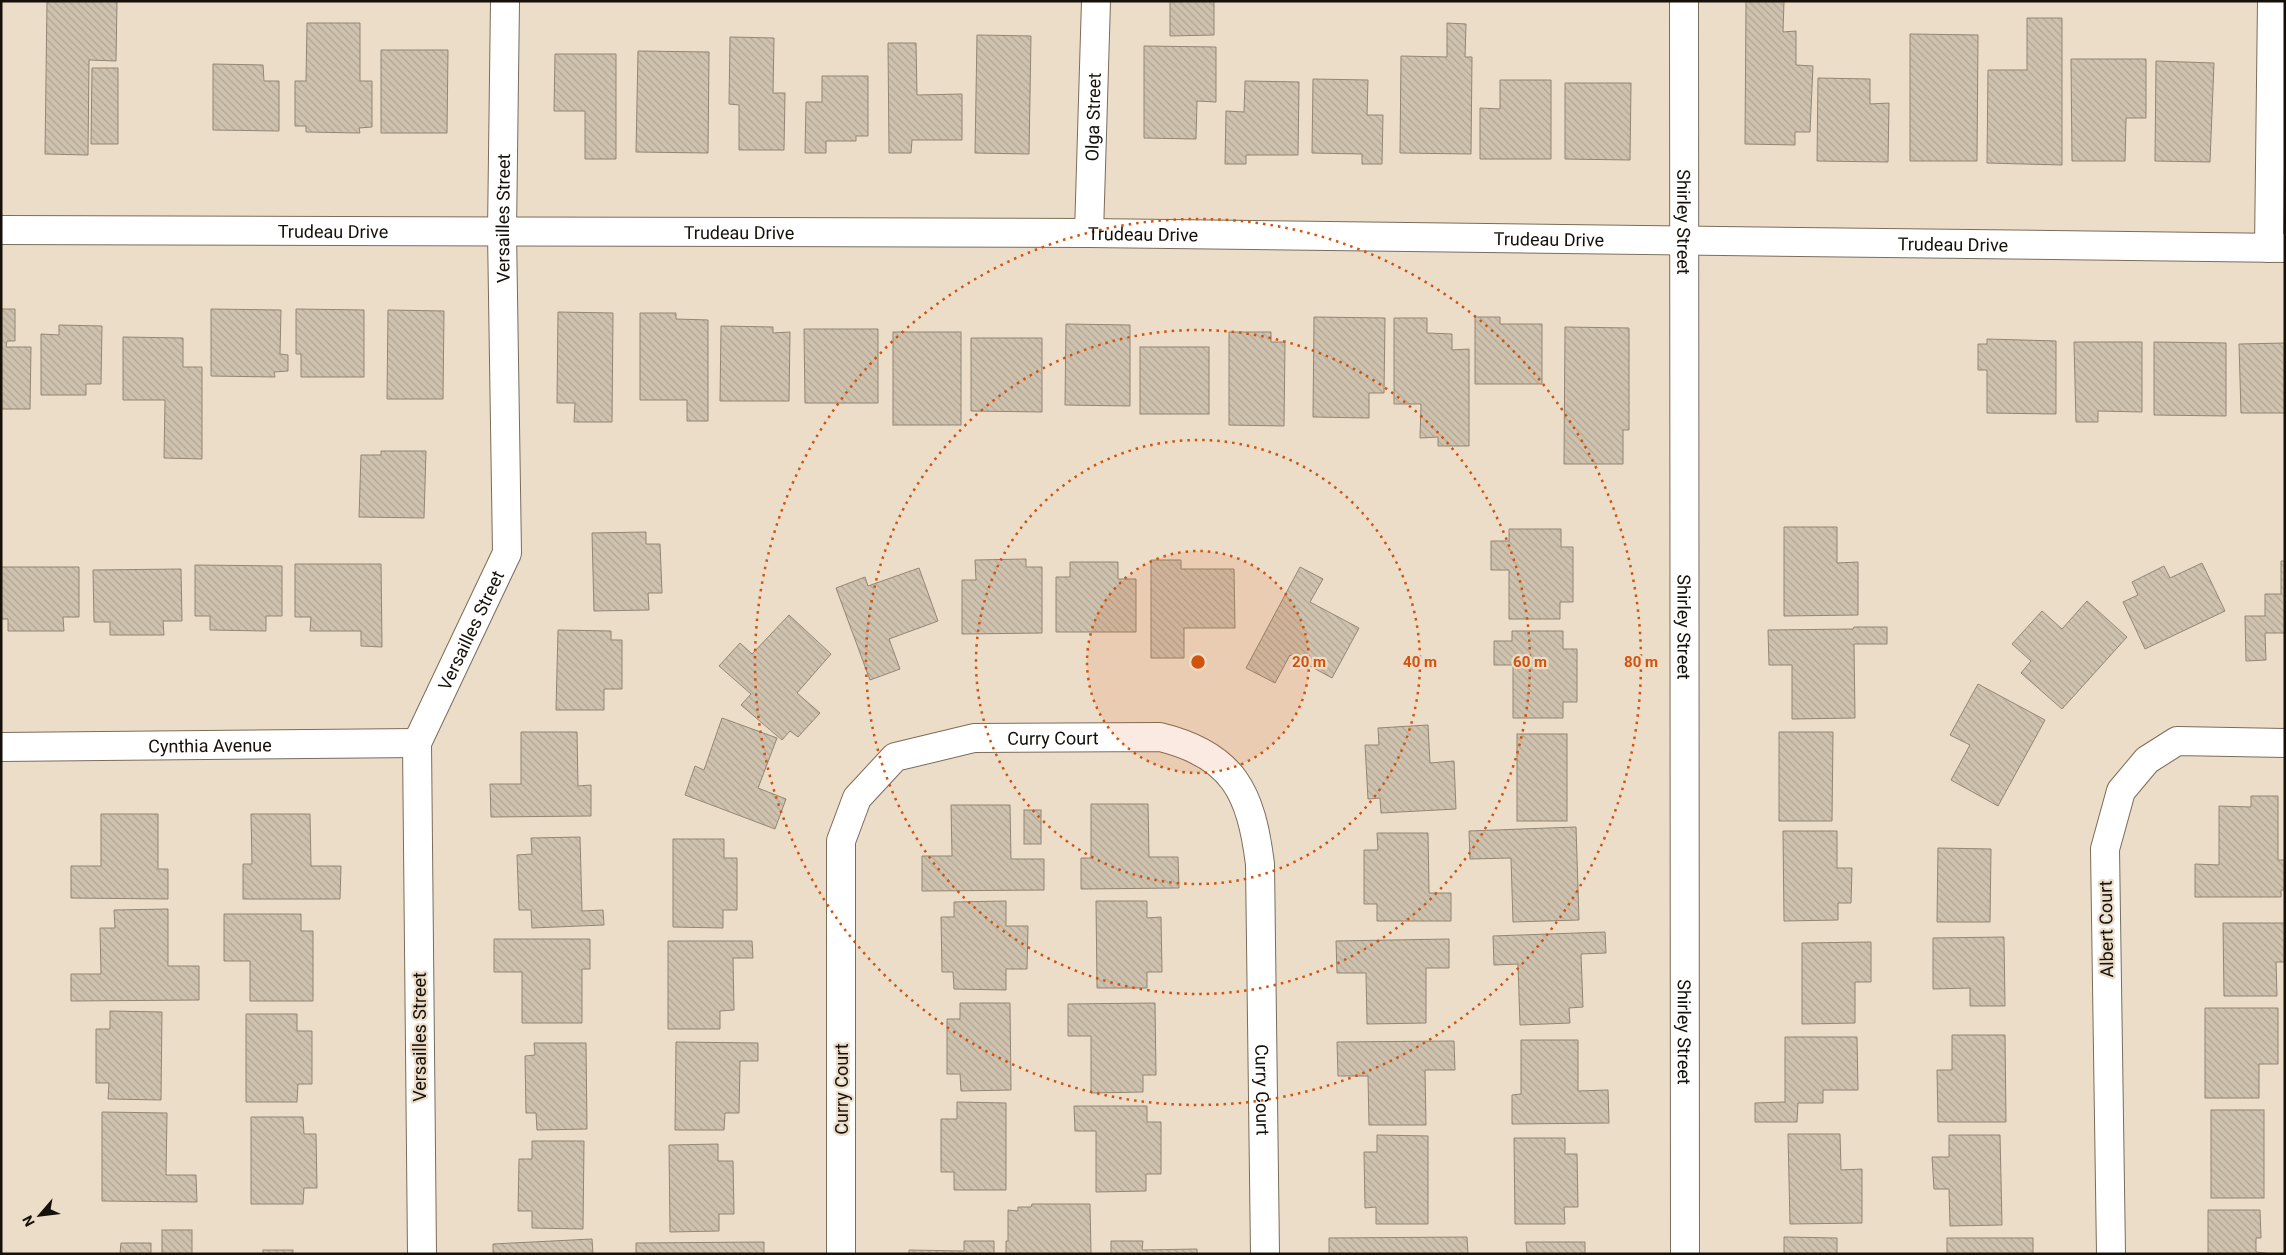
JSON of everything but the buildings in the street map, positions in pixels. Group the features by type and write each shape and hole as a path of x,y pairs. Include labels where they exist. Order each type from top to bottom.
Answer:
{"street":[{"name":"Versailles Street","path":"422,1254 417,742 507,553 502,232 505,1"},
{"name":"Olga Street","path":"1089,233 1096,1"},
{"name":"Shirley Street","path":"1684,1 1685,1254"},
{"path":"2272,1 2277,248"},
{"name":"Trudeau Drive","path":"1,230 1089,233 2277,248"},
{"name":"Curry Court","path":"842,1254 841,841 857,798 895,757 974,738 1160,737 1184,743 1207,755 1233,776 1248,801 1256,832 1260,864 1265,1254"},
{"name":"Albert Court","path":"2111,1254 2105,849 2121,791 2147,760 2177,741 2285,743"},
{"name":"Cynthia Avenue","path":"1,747 417,742"}]}
